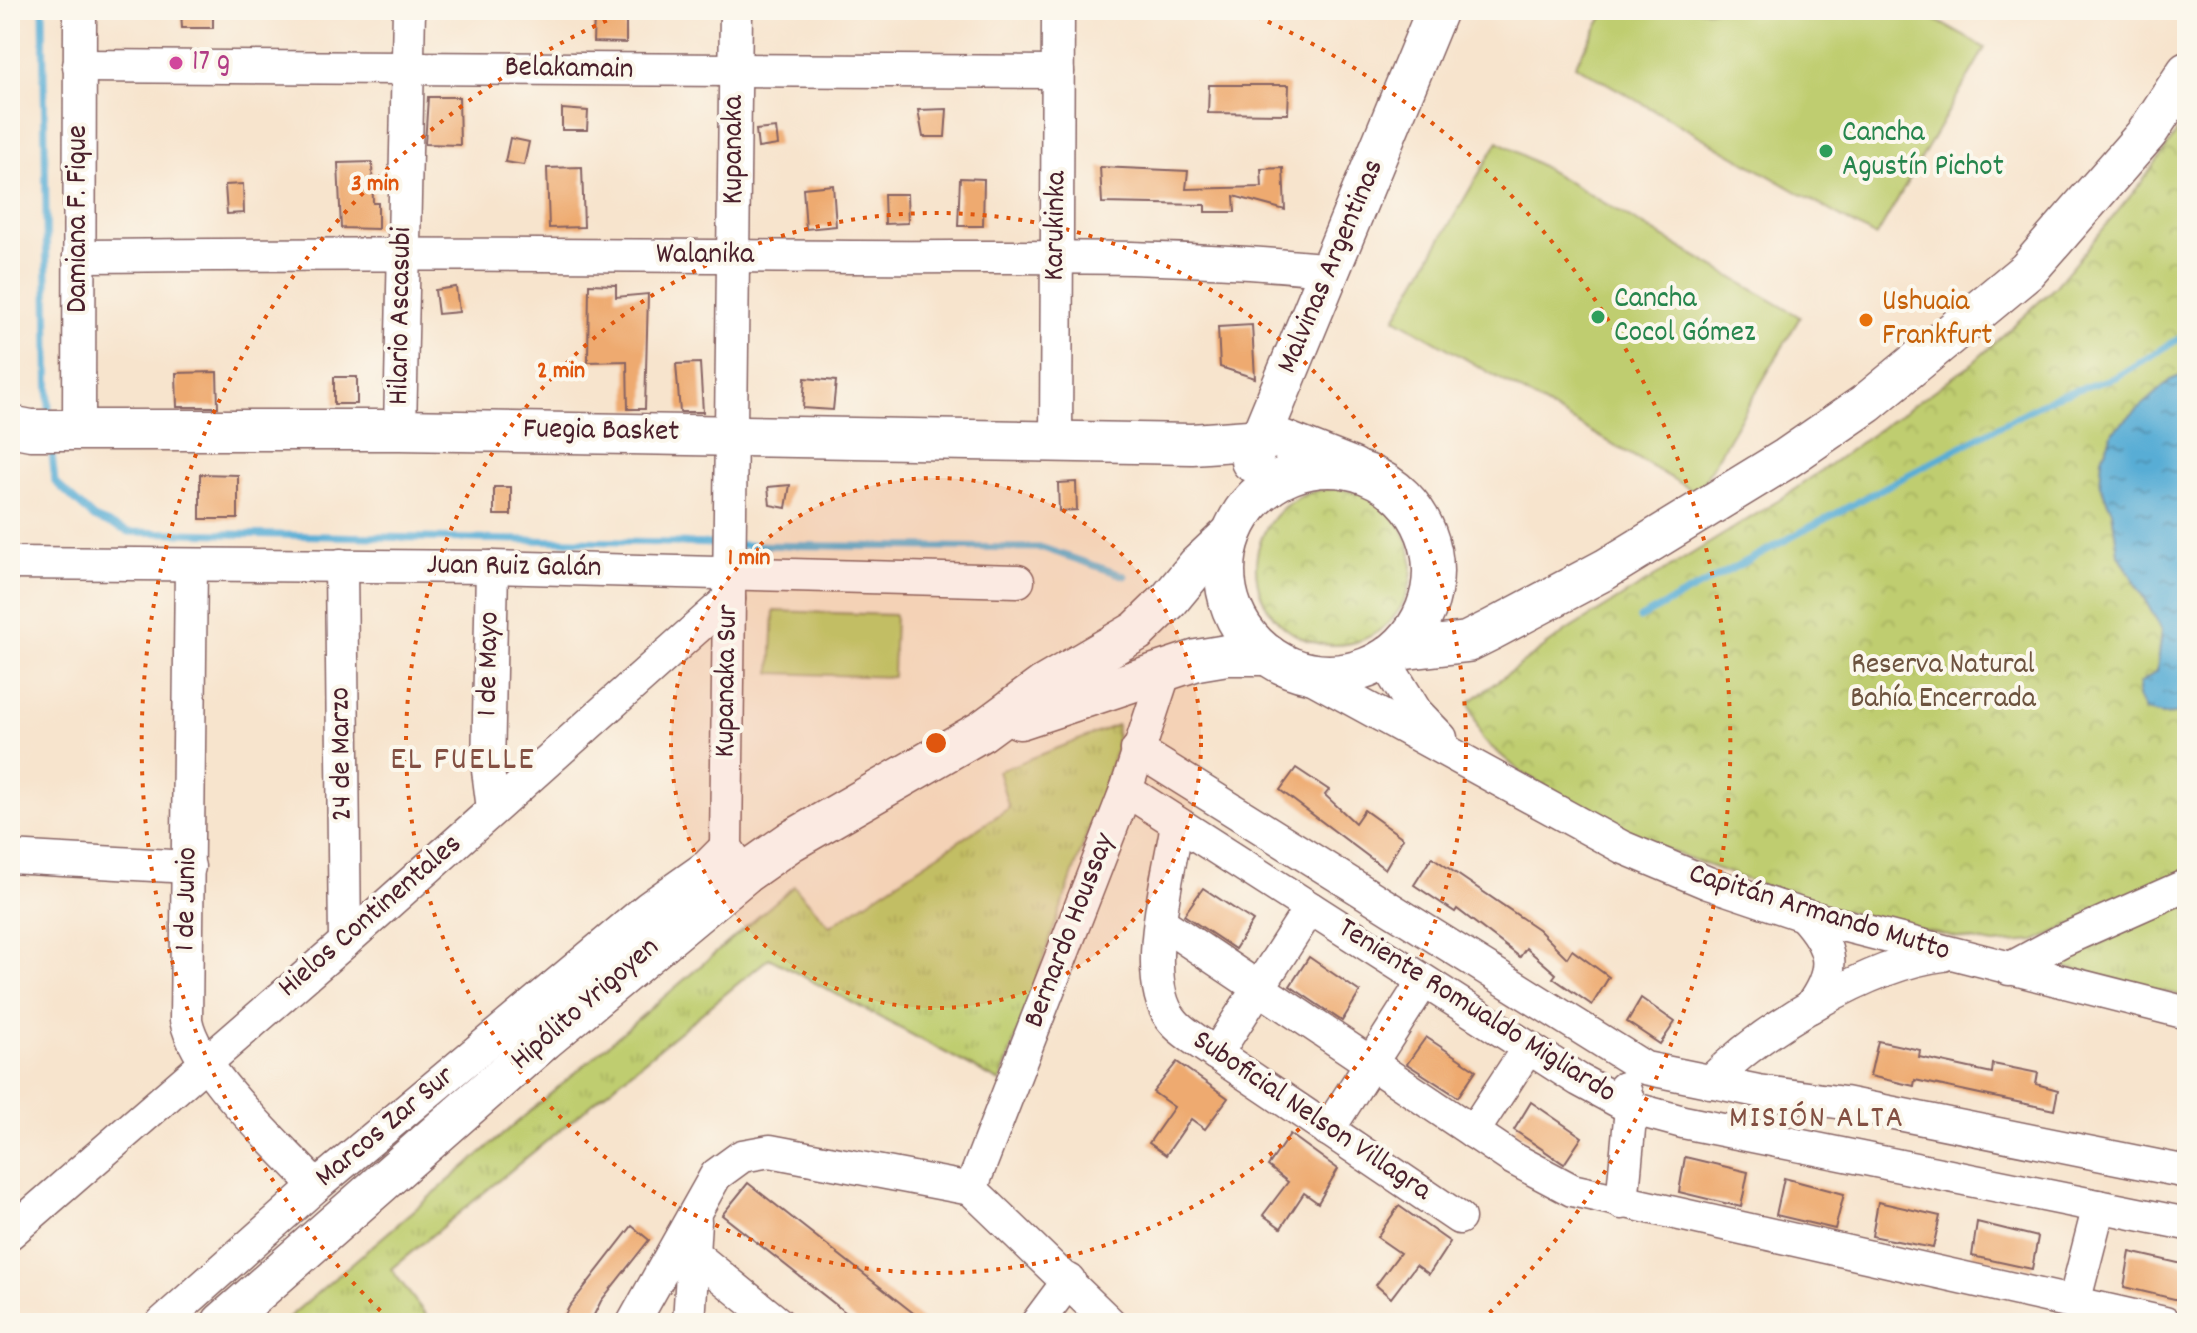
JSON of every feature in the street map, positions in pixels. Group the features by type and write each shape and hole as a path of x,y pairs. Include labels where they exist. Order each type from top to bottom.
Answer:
{"main road":[{"name":"Malvinas Argentinas","path":"982,731 1043,686 1137,631 1233,530 1255,450 1437,10"},
{"path":"982,731 1165,671 1227,655 1343,673 1391,655 1467,642 1606,569 1787,458 1867,403 2027,271 2147,133 2187,72"},
{"name":"Fuegia Basket","path":"21,428 730,434 1192,444 1255,450 1277,438 1353,468"},
{"path":"1284,663 1237,619 1228,597 1225,556 1233,530 1250,503 1271,483 1296,471 1325,466 1353,468 1380,479 1403,496 1420,519 1431,545 1434,574 1429,603 1417,628 1391,655"},
{"name":"Hipólito Yrigoyen","path":"222,1323 544,1040 735,860 791,841 982,731"}],"street":[{"name":"Damiana F. Fique","path":"79,429 80,10"},
{"name":"Hilario Ascasubi","path":"400,430 409,10"},
{"name":"Kupanaka","path":"730,434 735,256 736,10"},
{"name":"Karukinka","path":"1056,442 1058,10"},
{"name":"Belakamain","path":"79,66 1058,72"},
{"name":"Walanika","path":"79,256 404,254 1058,259 1277,265 1331,270"},
{"name":"Kupanaka Sur","path":"730,434 735,860"},
{"name":"Juan Ruiz Galán","path":"10,563 492,567 730,563 1018,581"},
{"name":"Hielos Continentales","path":"10,1233 493,809 730,563"},
{"name":"1 de Junio","path":"191,565 186,1020 190,1038 204,1062 316,1186"},
{"name":"24 de Marzo","path":"341,565 345,942"},
{"name":"1 de Mayo","path":"492,567 488,770 493,809"},
{"name":"Capitán Armando Mutto","path":"1391,655 1416,712 1471,764"},
{"name":"Capitán Armando Mutto","path":"1284,663 1589,830 1666,867 1803,915 2187,1013"},
{"name":"Bernardo Houssay","path":"971,1189 1126,790 1165,671"},
{"name":"Teniente Romualdo Migliardo","path":"1137,750 1645,1068 1758,1091 1844,1103 2187,1172"},
{"name":"Teniente Romualdo Migliardo","path":"1126,790 1423,982 1631,1108 2187,1224"},
{"name":"Suboficial Nelson Villagra","path":"1177,823 1157,955 1162,1000 1172,1020 1216,1054 1459,1218"},
{"path":"10,857 189,867"},
{"name":"Marcos Zar Sur","path":"162,1323 316,1186 649,907 707,866 735,860"},
{"path":"2009,969 2061,941 2187,885"},
{"path":"1216,1054 1310,908"},
{"path":"1803,915 1819,932 1827,949 1830,968 1825,987 1810,1007"},
{"path":"1162,923 1473,1132 1543,1176 1572,1190 2165,1323"},
{"path":"1710,1082 1756,1039 1810,1007 1902,963 1950,954"},
{"path":"1328,1130 1423,982"},
{"path":"1473,1132 1528,1048"},
{"path":"1622,1203 1631,1108 1625,1099 1626,1082 1636,1070 1645,1068"},
{"path":"1749,1135 1761,1129 1768,1113 1768,1105 1758,1091"},
{"path":"633,1323 716,1175 742,1156 770,1151 971,1189 1069,1273 1110,1323"},
{"path":"689,1323 692,1253 702,1199"},
{"path":"2074,1303 2099,1206"},
{"path":"692,1253 778,1323"},
{"path":"1037,1323 1069,1273"}],"green space":[{"name":"Cancha Agustín Pichot","path":"1607,10 1917,10 1985,48 1876,237 1575,65"},
{"name":"Reserva Natural Bahía Encerrada","path":"2187,118 2187,872 2036,941 1994,944 1955,937 1807,902 1648,843 1523,774 1482,739 1469,702 1568,630 1781,499 1974,362 2056,286 2142,182"},
{"name":"Cancha Cocol Gómez","path":"1498,141 1800,317 1697,493 1395,318"},
{"path":"1334,489 1364,495 1389,512 1406,537 1412,567 1406,597 1389,622 1364,639 1334,645 1304,639 1279,622 1262,597 1256,567 1262,537 1279,512 1304,495"},
{"path":"774,611 895,615 893,677 771,673"},
{"path":"1117,725 1116,751 1000,1082 769,958 391,1269 432,1323 282,1323 794,886 830,926 1009,808 998,771"},
{"path":"2187,902 2187,997 2055,965"}],"water":[{"path":"2187,373 2187,713 2162,715 2145,711 2138,697 2140,683 2157,671 2162,630 2118,553 2112,511 2100,485 2102,458 2113,431 2170,380"}],"building":[{"path":"181,10 213,10 213,28 182,28"},
{"path":"626,15 626,43 593,42 594,16"},
{"path":"1209,85 1289,85 1288,114 1208,113"},
{"path":"428,97 459,97 460,145 425,144"},
{"path":"562,109 588,111 587,130 562,130"},
{"path":"947,109 945,137 923,137 918,110"},
{"path":"776,128 778,145 758,148 756,130"},
{"path":"510,138 529,142 524,165 505,162"},
{"path":"372,162 373,203 378,203 378,229 341,228 338,163"},
{"path":"582,167 584,227 549,228 547,168"},
{"path":"1100,167 1188,171 1186,189 1262,187 1261,169 1283,168 1285,210 1234,196 1235,212 1205,212 1205,205 1102,203"},
{"path":"960,178 984,179 983,226 958,226"},
{"path":"243,184 244,213 227,214 225,185"},
{"path":"833,185 836,226 806,229 803,188"},
{"path":"884,194 907,194 908,223 885,224"},
{"path":"589,284 616,285 616,297 648,294 645,409 628,409 627,361 588,362"},
{"path":"456,287 459,312 438,314 435,290"},
{"path":"1252,325 1255,378 1220,367 1218,327"},
{"path":"700,363 703,412 680,412 676,364"},
{"path":"217,372 218,407 177,407 176,373"},
{"path":"334,377 357,377 357,404 334,404"},
{"path":"805,378 836,381 833,410 803,408"},
{"path":"200,474 238,475 238,519 200,519"},
{"path":"1076,482 1077,510 1059,511 1058,483"},
{"path":"790,485 786,508 770,505 768,487"},
{"path":"494,487 511,487 511,515 494,515"},
{"path":"1296,768 1329,790 1325,795 1355,823 1364,810 1403,838 1385,869 1280,790"},
{"path":"1432,857 1538,929 1567,958 1572,950 1609,977 1592,1005 1553,978 1556,974 1526,948 1520,957 1457,909 1455,912 1414,885"},
{"path":"1203,888 1253,921 1235,949 1184,915"},
{"path":"1309,957 1360,992 1342,1021 1290,986"},
{"path":"1641,998 1675,1022 1660,1044 1627,1022"},
{"path":"1426,1037 1476,1070 1458,1097 1407,1064"},
{"path":"1878,1041 1920,1050 1919,1057 1992,1073 1993,1064 2038,1073 2036,1084 2058,1090 2054,1110 1915,1080 1914,1086 1870,1076"},
{"path":"1177,1062 1228,1098 1205,1129 1191,1119 1166,1155 1149,1143 1174,1107 1153,1092"},
{"path":"1531,1102 1582,1137 1564,1164 1514,1130"},
{"path":"1290,1134 1338,1169 1318,1203 1304,1193 1281,1228 1263,1215 1288,1182 1268,1166"},
{"path":"1685,1157 1748,1172 1741,1207 1679,1192"},
{"path":"1784,1178 1844,1194 1835,1229 1776,1215"},
{"path":"748,1183 926,1323 859,1323 722,1215"},
{"path":"1878,1202 1940,1216 1933,1248 1872,1236"},
{"path":"1399,1206 1450,1242 1429,1274 1416,1265 1391,1298 1376,1285 1400,1253 1377,1237"},
{"path":"1977,1222 2038,1237 2032,1269 1972,1256"},
{"path":"632,1226 649,1240 601,1301 590,1323 561,1323 569,1307"},
{"path":"2130,1252 2187,1265 2187,1302 2124,1287"}],"waterway":[{"path":"43,10 49,420"},
{"path":"1640,618 2054,397 2116,377 2187,334"},
{"path":"51,444 55,482 94,518 129,532 720,544"},
{"path":"736,545 1043,548 1125,576"}],"place":[{"name":"17 g","path":"176,63"},
{"name":"Cancha Agustín Pichot","path":"1826,151"},
{"name":"Cancha Cocol Gómez","path":"1598,317"},
{"name":"Ushuaia Frankfurt","path":"1866,320"}],"district":[{"name":"EL FUELLE","path":"463,761"},
{"name":"MISIÓN ALTA","path":"1817,1120"}]}
